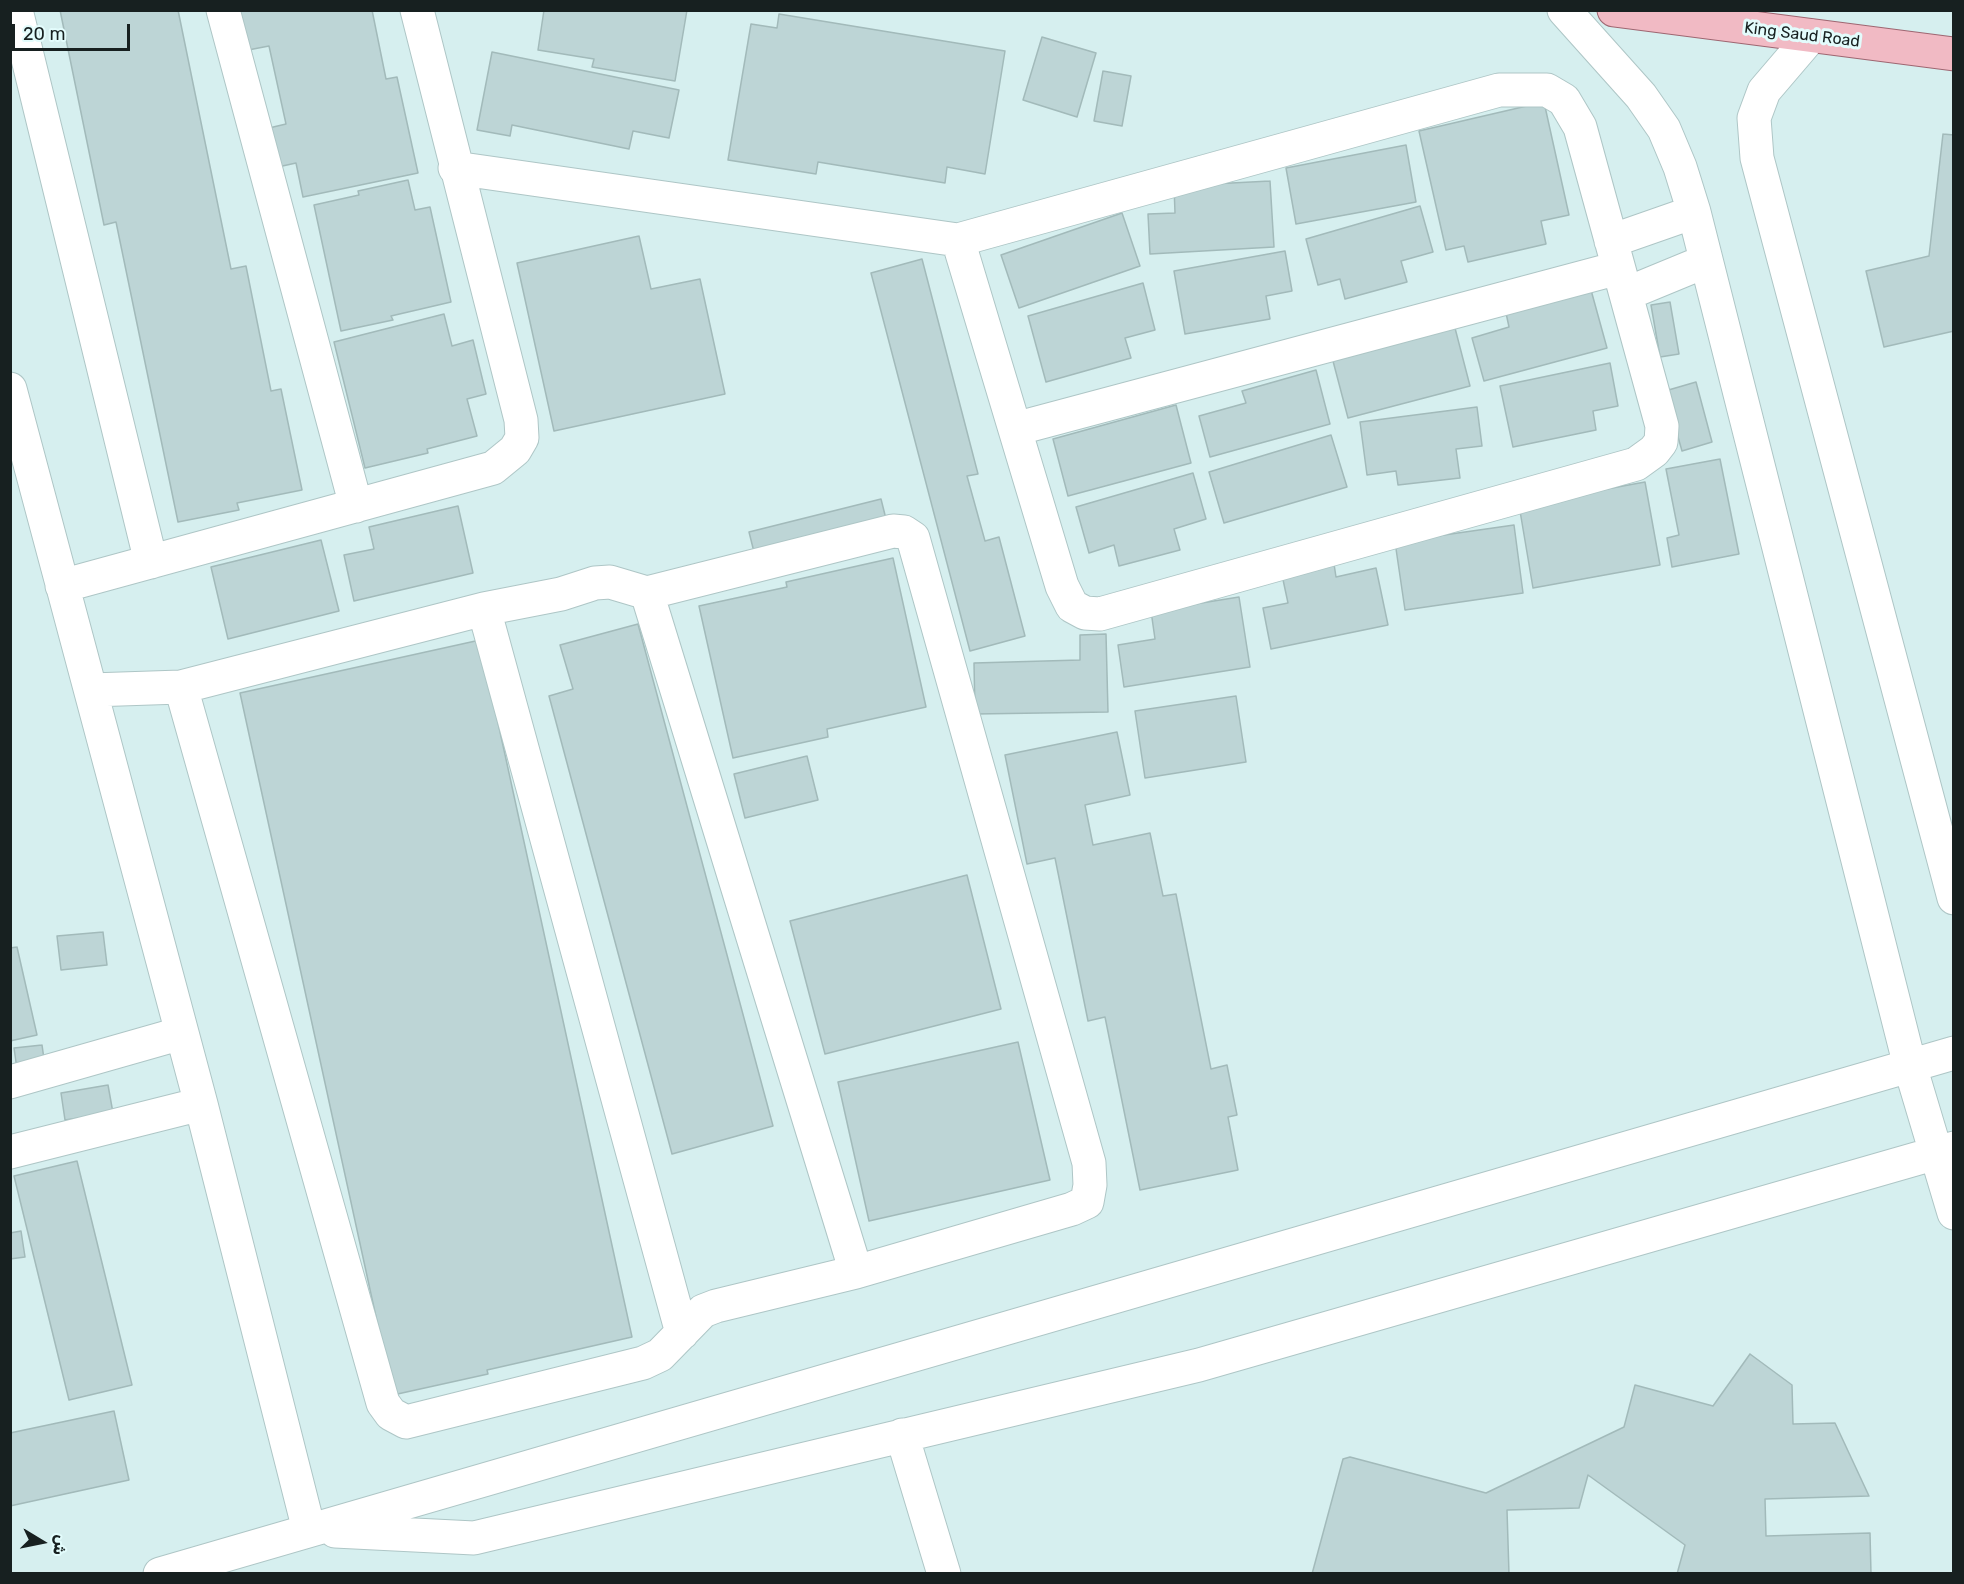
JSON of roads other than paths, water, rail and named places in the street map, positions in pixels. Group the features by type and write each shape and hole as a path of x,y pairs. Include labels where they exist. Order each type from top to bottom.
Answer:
{"main road":[{"name":"King Saud Road","path":"1614,10 1953,54"}],"street":[{"path":"16,10 151,562"},
{"path":"224,10 356,506"},
{"path":"62,586 493,468 515,450 522,438 521,420 455,168 417,10"},
{"path":"1564,10 1641,96 1664,129 1680,167 1694,212 1910,1066 1945,1151 1953,1213"},
{"path":"1811,36 1764,91 1754,118 1757,158 1953,898"},
{"path":"455,168 958,240 1499,90 1547,90 1564,100 1580,127 1662,426 1661,442 1654,451 1636,464 1100,614 1085,613 1072,606 1062,586 958,240"},
{"path":"1619,268 1694,212"},
{"path":"1015,429 1619,268 1706,261"},
{"path":"10,389 201,1104 309,1530"},
{"path":"91,690 181,687 484,609 561,594 595,583 610,582 647,593 893,531 904,532 913,538 1089,1163 1090,1185 1087,1202 1072,1209 856,1272 716,1306 703,1311 660,1356 642,1363 406,1422 392,1414 383,1403 181,687"},
{"path":"647,593 856,1272"},
{"path":"484,609 682,1333"},
{"path":"10,1082 182,1033"},
{"path":"160,1574 1953,1053"},
{"path":"10,1152 201,1104"},
{"path":"309,1530 474,1538 1198,1365 1945,1151"},
{"path":"902,1436 944,1574"}]}
